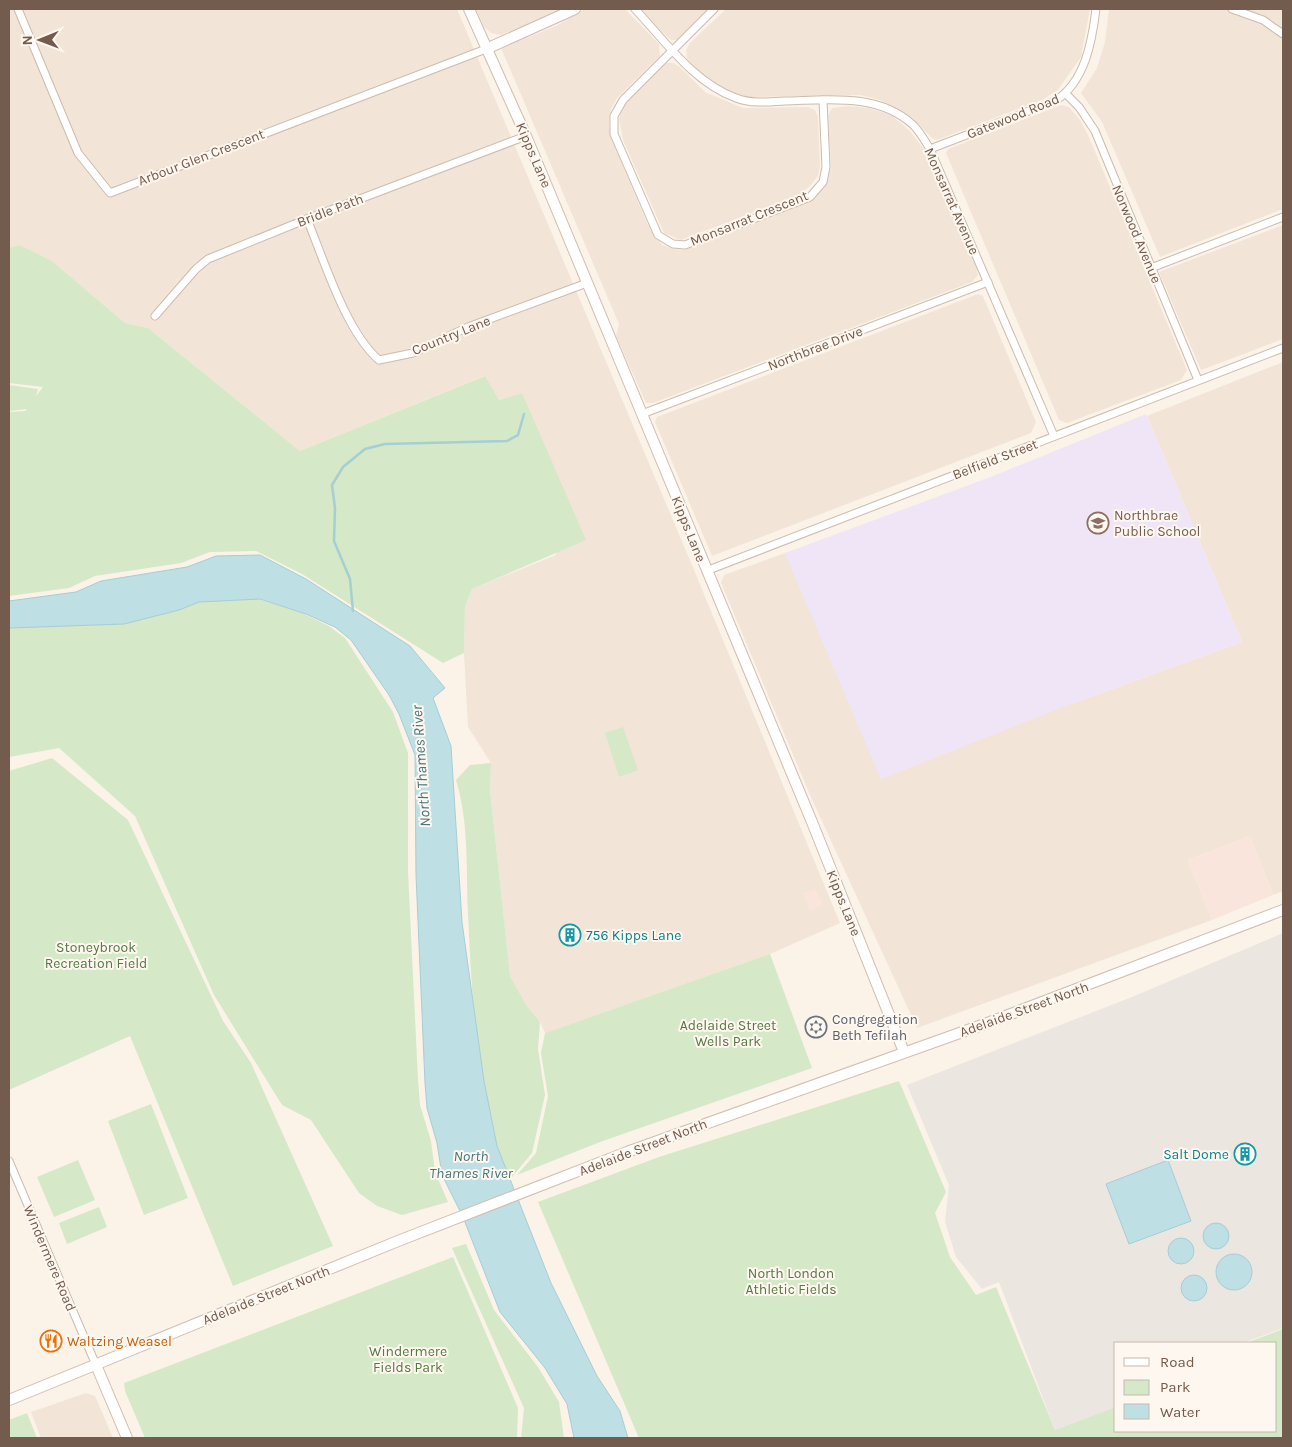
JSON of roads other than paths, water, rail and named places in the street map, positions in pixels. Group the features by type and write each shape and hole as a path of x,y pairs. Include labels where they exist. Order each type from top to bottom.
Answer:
{"main road":[{"name":"Kipps Lane","path":"469,9 526,136 642,414 706,572 808,813 904,1052"},
{"path":"486,49 576,9"},
{"name":"Adelaide Street North","path":"9,1400 626,1152 982,1025 1283,910"},
{"name":"Windermere Road","path":"96,1364 127,1438"}],"street":[{"name":"Arbour Glen Crescent","path":"18,9 78,153 110,193 486,49"},
{"name":"Monsarrat Avenue","path":"635,9 710,87 738,99 764,102 857,100 887,107 913,125 930,149 1054,436"},
{"name":"Monsarrat Crescent","path":"714,9 623,100 614,116 614,134 658,235 673,244 685,245 810,197 823,182 826,167 823,100"},
{"name":"Gatewood Road","path":"930,149 1054,101 1066,94 1085,60 1093,32 1096,9"},
{"path":"1232,9 1263,20 1283,34"},
{"name":"Norwood Avenue","path":"1066,94 1079,107 1094,131 1198,380"},
{"name":"Bridle Path","path":"155,316 204,262 307,219 526,136"},
{"path":"1151,268 1283,216"},
{"name":"Country Lane","path":"307,219 351,323 368,351 378,360 412,353 468,327 587,283"},
{"name":"Northbrae Drive","path":"642,414 988,282"},
{"name":"Belfield Street","path":"706,572 1283,348"},
{"name":"Windermere Road","path":"9,1161 96,1364"}],"water":[{"name":"North Thames River","path":"260,555 306,579 410,646 445,688 433,698 451,746 462,922 484,1081 497,1146 551,1283 597,1376 620,1411 628,1438 574,1438 567,1404 545,1368 500,1312 463,1217 442,1175 437,1143 427,1108 425,1083 416,875 415,755 399,714 389,695 351,640 335,627 306,614 260,599 199,602 179,610 124,624 9,628 9,601 76,592 101,581 187,567 216,556"},
{"path":"1168,1160 1191,1221 1129,1244 1106,1184"},
{"path":"1216,1223 1225,1227 1229,1236 1225,1245 1216,1249 1207,1245 1203,1236 1207,1227"},
{"path":"1181,1238 1190,1242 1194,1251 1190,1260 1181,1264 1172,1260 1168,1251 1172,1242"},
{"path":"1234,1254 1241,1255 1247,1259 1251,1265 1251,1279 1247,1285 1241,1289 1234,1290 1227,1289 1221,1285 1217,1279 1216,1272 1217,1265 1221,1259 1227,1255"},
{"path":"1194,1275 1203,1279 1207,1288 1203,1297 1194,1301 1185,1297 1181,1288 1185,1279"}],"waterway":[{"path":"353,611 350,579 334,541 335,508 332,485 343,467 365,449 385,444 507,441 518,435 524,414"}],"place":[{"name":"Northbrae Public School","path":"1098,523"},
{"name":"756 Kipps Lane","path":"570,935"},
{"name":"Congregation Beth Tefilah","path":"816,1027"},
{"name":"Salt Dome","path":"1245,1154"},
{"name":"Waltzing Weasel","path":"51,1341"}],"park label":[{"name":"Stoneybrook Recreation Field","path":"96,956"},
{"name":"Adelaide Street Wells Park","path":"728,1034"},
{"name":"North London Athletic Fields","path":"791,1282"},
{"name":"Windermere Fields Park","path":"408,1359"}]}
